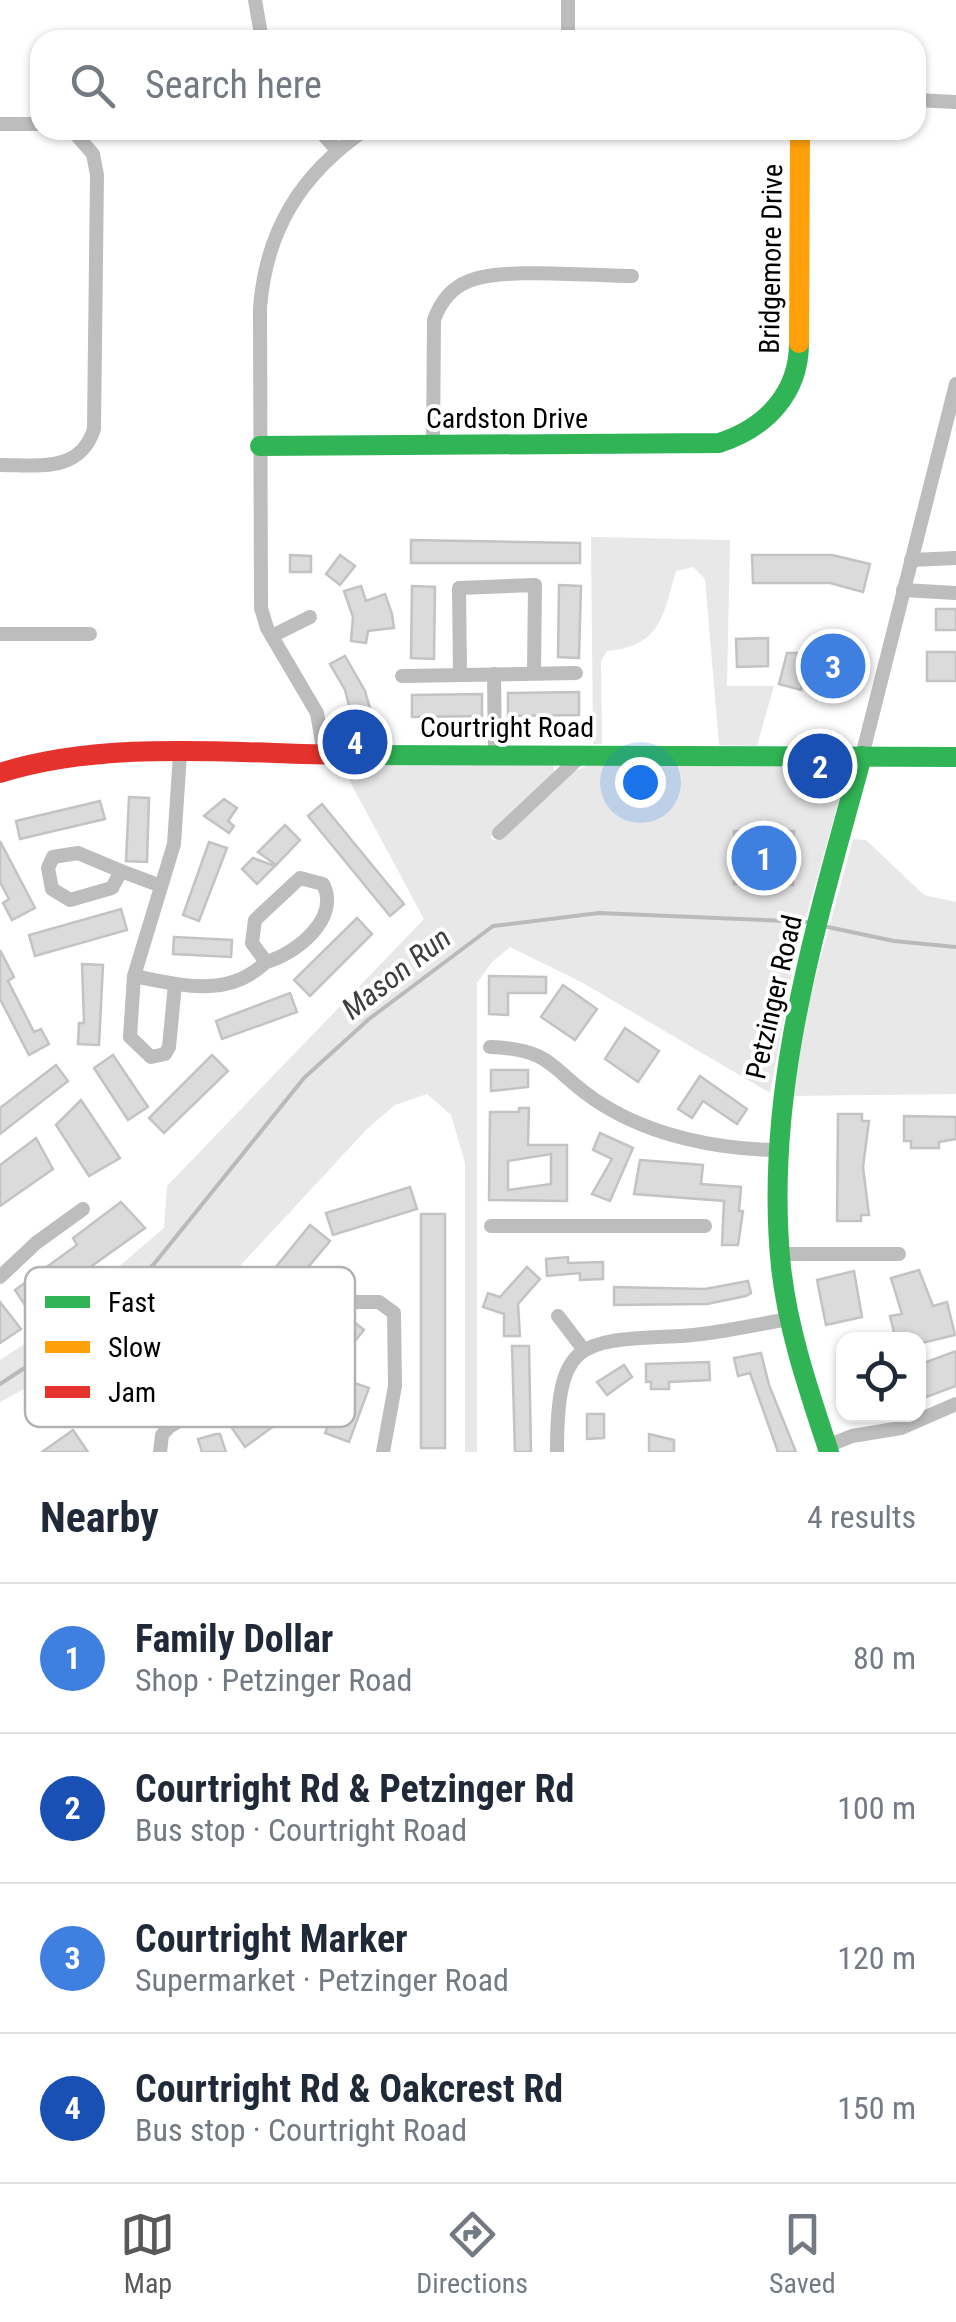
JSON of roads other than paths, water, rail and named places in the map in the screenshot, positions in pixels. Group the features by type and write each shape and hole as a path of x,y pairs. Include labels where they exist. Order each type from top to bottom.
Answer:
{"street":[{"path":"255,0 260,30"},
{"path":"568,0 568,30"},
{"path":"926,100 956,102"},
{"path":"0,124 30,124"},
{"path":"0,465 54,466 76,458 90,441 95,420 97,175 93,154 82,140"},
{"path":"328,140 337,150"},
{"path":"324,754 316,713 272,636 259,588 260,308 266,263 292,199 351,140"},
{"name":"Bridgemore Drive","path":"752,432 790,392 799,362 800,140"},
{"path":"433,446 432,329 447,296 468,281 492,276 632,276"},
{"name":"Petzinger Road","path":"828,1449 788,1318 779,1254 775,1150 792,1024 956,384"},
{"name":"Cardston Drive","path":"260,446 701,446 752,432"},
{"path":"938,453 956,455"},
{"path":"911,560 956,558"},
{"path":"460,673 459,588 535,585 534,672"},
{"path":"903,590 956,593"},
{"path":"272,636 310,617"},
{"path":"0,634 90,634"},
{"path":"402,676 576,673"},
{"path":"494,674 495,754"},
{"path":"175,984 169,1047 165,1054 150,1057 130,1036 134,976 177,825 180,754"},
{"name":"Courtright Road","path":"0,773 79,755 956,756"},
{"path":"499,833 583,755"},
{"path":"122,872 112,888 70,900 52,889 48,868 52,857 78,853 161,886"},
{"path":"134,976 213,988 235,984 266,962 285,957 326,917 329,906 323,884 312,878 300,878 255,920 252,943 266,962"},
{"path":"490,1047 538,1052 604,1106 680,1138 775,1150"},
{"path":"0,1277 36,1243 83,1209"},
{"path":"491,1226 705,1226"},
{"path":"779,1254 898,1254"},
{"path":"355,1302 379,1302 394,1313 394,1386 383,1452"},
{"path":"558,1316 584,1350"},
{"path":"557,1452 562,1383 584,1350 620,1337 698,1335 788,1318"},
{"path":"828,1449 852,1436 901,1428 956,1404"},
{"path":"160,1452 162,1435 168,1427"}],"waterway":[{"name":"Mason Run","path":"151,1267 304,1078 369,1019 493,926 599,913 809,922"},
{"name":"Mason Run","path":"823,926 894,941 956,947"},
{"name":"Mason Run","path":"0,1384 25,1368"}],"place":[{"name":"Courtright Marker","path":"833,666"},
{"name":"Courtright Rd & Oakcrest Rd","path":"355,742"},
{"name":"Courtright Rd & Petzinger Rd","path":"820,766"},
{"name":"Family Dollar","path":"764,858"}]}
